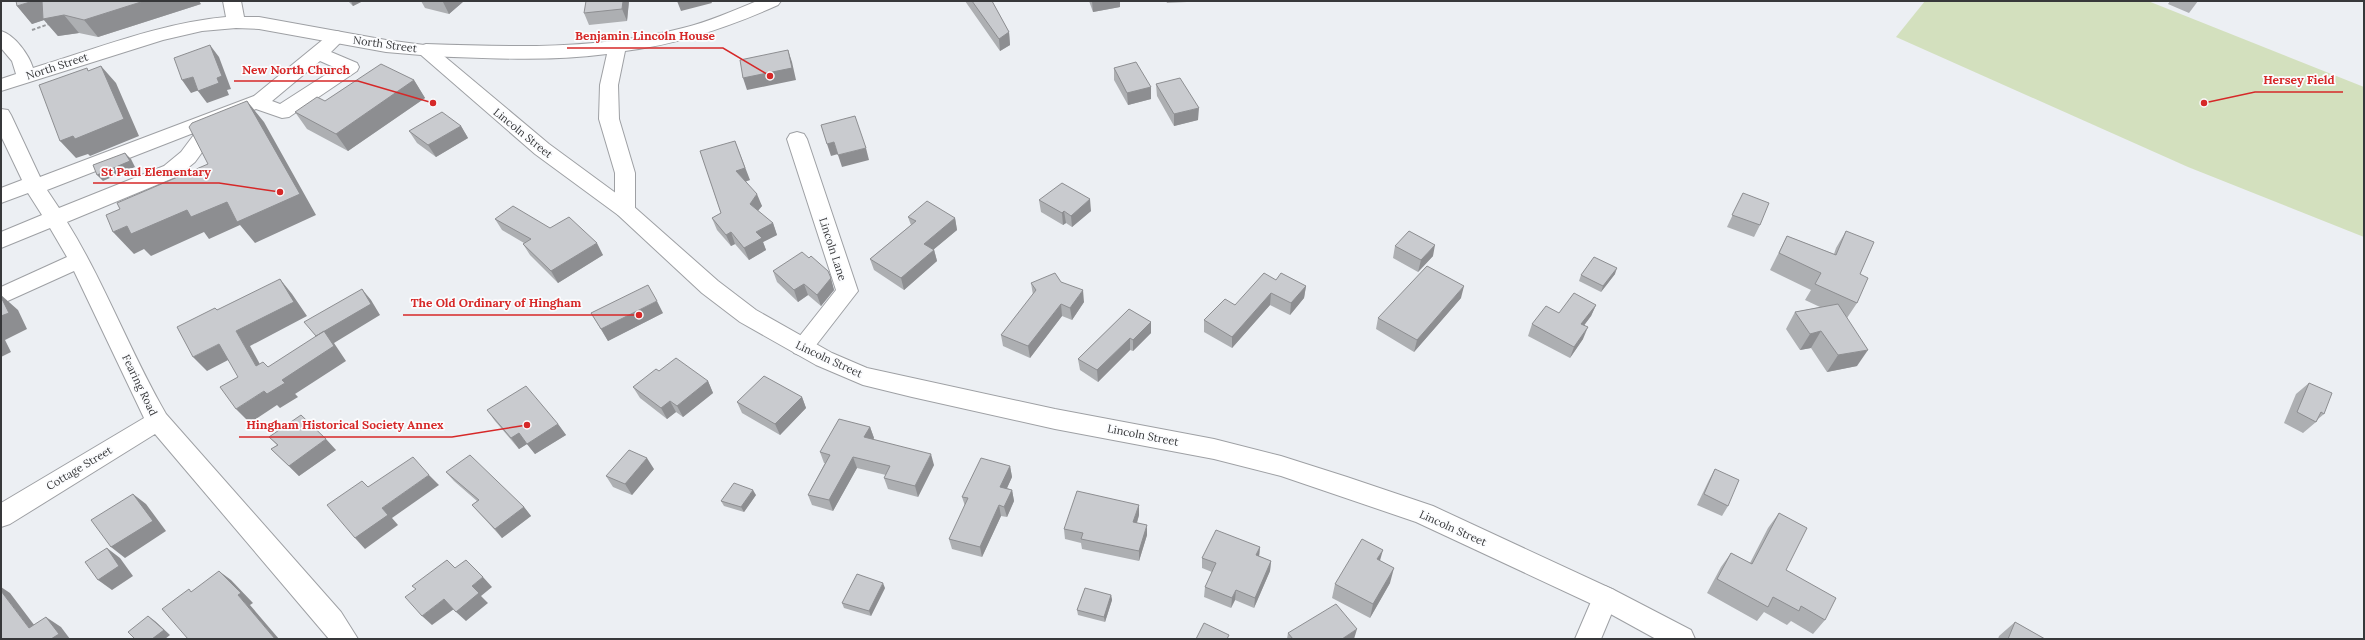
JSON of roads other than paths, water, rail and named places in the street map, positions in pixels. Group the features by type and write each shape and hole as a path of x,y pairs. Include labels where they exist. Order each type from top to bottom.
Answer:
{"main road":[{"path":"232,1 236,22"},
{"name":"North Street","path":"1,85 159,35 202,25 236,22 259,23 337,37 426,50 524,53 617,48 669,39 702,30 749,12 772,1"},
{"path":"1,37 21,59 26,76"},
{"path":"1,196 261,100 337,37"},
{"path":"617,48 609,85 609,119 624,173 625,210"},
{"name":"Lincoln Street","path":"426,50 542,149 625,210 710,287 748,316 802,347 863,376 1055,419 1214,449 1288,468 1424,514 1605,598 1682,639"},
{"path":"255,102 282,112 350,67 317,53"},
{"path":"1,240 170,171 188,157 218,117"},
{"name":"Fearing Road","path":"4,128 52,218 79,260 141,391 158,421 346,639"},
{"name":"Lincoln Lane","path":"797,139 847,291 802,347"},
{"path":"1,296 79,260"},
{"name":"Cottage Street","path":"1,516 158,421"},
{"path":"1588,639 1605,598"}],"place":[{"name":"Benjamin Lincoln House","path":"770,76"},
{"name":"New North Church","path":"433,103"},
{"name":"Hersey Field","path":"2204,103"},
{"name":"St Paul Elementary","path":"280,192"},
{"name":"The Old Ordinary of Hingham","path":"639,315"},
{"name":"Hingham Historical Society Annex","path":"527,425"}]}
